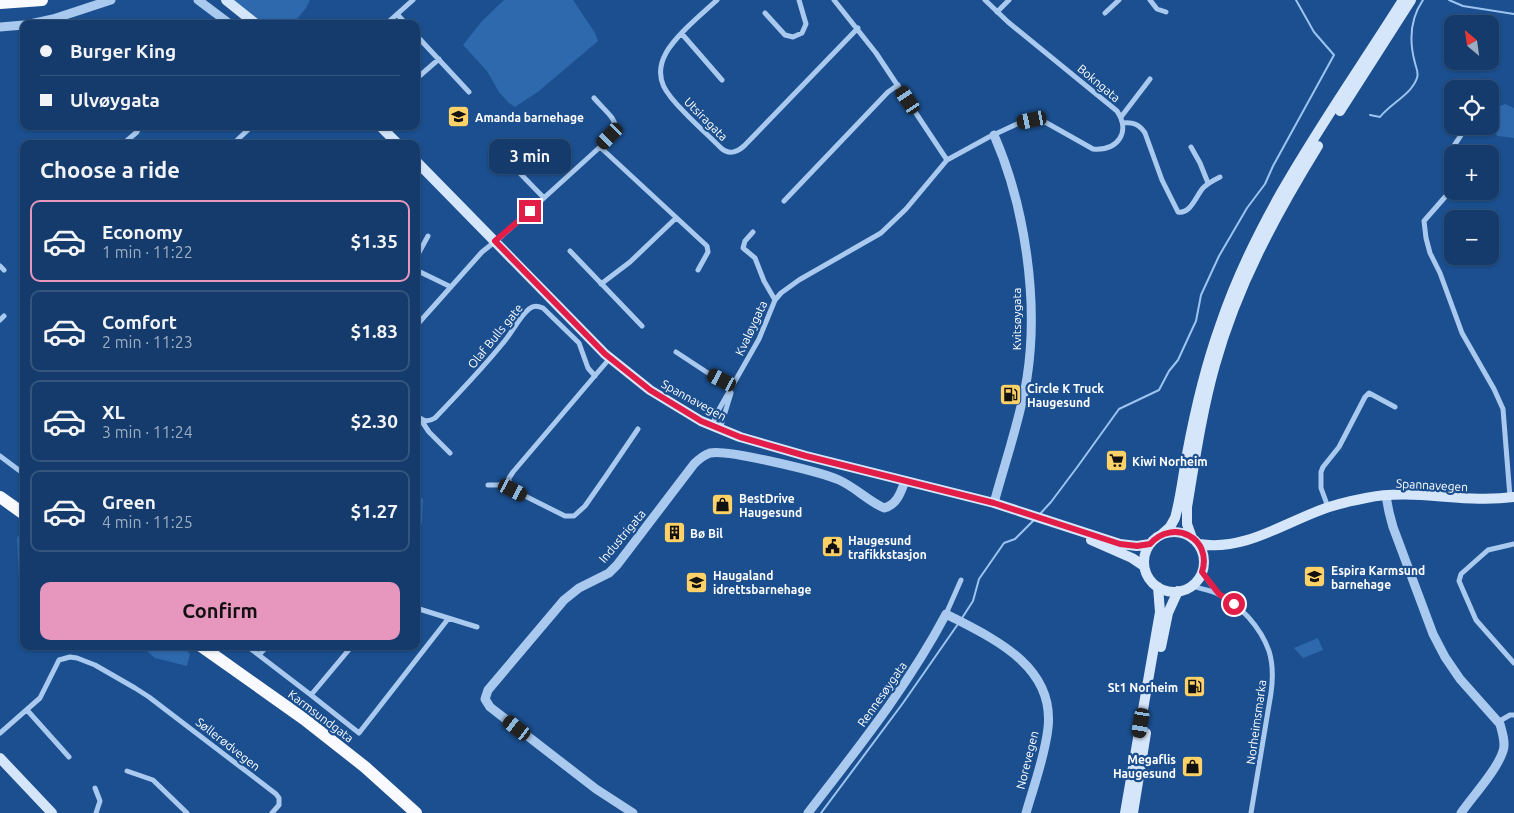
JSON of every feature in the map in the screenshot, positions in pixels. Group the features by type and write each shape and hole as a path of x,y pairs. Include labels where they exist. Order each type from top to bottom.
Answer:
{"highway":[{"path":"0,3 42,0"},
{"path":"0,497 20,511"},
{"path":"0,508 20,520"},
{"name":"Karmsundgata","path":"207,650 320,731 366,767 416,813"}],"main road":[{"path":"226,0 251,20"},
{"path":"1403,0 1282,191 1254,242 1241,271 1219,327 1203,379 1175,518 1170,527 1150,544 1144,557 1144,566 1148,576 1158,587 1167,591 1178,592 1192,586 1202,572 1204,561 1202,549 1188,530 1186,518 1196,451 1214,366 1236,300 1260,246 1288,195 1411,0"},
{"path":"384,130 394,140"},
{"name":"Spannavegen","path":"420,166 610,358 660,396 716,427 740,437 806,456 994,503 1071,528"},
{"name":"Spannavegen","path":"1204,561 1217,552 1270,533 1328,507 1368,498 1414,494 1488,499 1512,497"},
{"path":"1071,528 1129,546 1150,544"},
{"path":"1071,528 1079,534 1132,558 1144,566"},
{"path":"1160,535 1177,532 1196,541"},
{"name":"Spannavegen","path":"1196,541 1218,545 1238,543"},
{"path":"1125,813 1158,622 1160,601 1158,587"},
{"path":"1133,813 1168,613 1178,592"},
{"path":"0,758 52,813"}],"street":[{"path":"48,20 111,0"},
{"path":"198,0 223,20"},
{"path":"390,20 413,0"},
{"name":"Utsiragata","path":"717,0 671,46 663,59 660,73 664,88 672,100 720,148 729,153 744,146 858,28"},
{"path":"764,13 785,35 793,38 802,32 806,24 799,0"},
{"path":"834,0 858,28 947,160"},
{"name":"Bokngata","path":"985,0 997,12 1111,105 1121,117 1123,123"},
{"path":"997,12 1009,0"},
{"path":"1106,13 1119,0"},
{"path":"1150,0 1157,9 1166,12"},
{"path":"397,14 402,20"},
{"path":"0,27 20,25"},
{"path":"682,34 722,80"},
{"path":"420,39 469,92"},
{"path":"420,76 439,60"},
{"path":"1121,117 1150,79"},
{"path":"784,201 888,92 898,85"},
{"path":"420,321 482,252 600,147 613,132 614,121 594,98"},
{"path":"775,300 787,288 799,280 871,240 881,232 906,209 947,160 1019,123 1032,120 1045,122 1093,149 1102,150 1116,143 1121,137 1123,123 1136,124 1145,133 1162,180 1178,212 1181,213 1188,210 1208,183 1220,177"},
{"path":"128,140 138,130"},
{"path":"237,140 248,130"},
{"name":"Kvitsøygata","path":"994,135 1020,216 1028,267 1030,327 1023,399 994,503"},
{"path":"600,147 705,243 708,252 698,270"},
{"path":"1191,147 1208,183"},
{"path":"510,163 544,198"},
{"path":"1444,198 1424,221 1426,238 1462,333 1494,389 1503,409 1512,497"},
{"path":"601,284 630,262 676,218"},
{"name":"Kvaløygata","path":"716,427 733,385 759,339 775,300 764,282 755,258 743,248 745,241 754,232"},
{"path":"420,251 428,236"},
{"path":"570,251 642,326"},
{"path":"420,272 450,287"},
{"name":"Olaf Bulls gate","path":"421,420 430,421 435,418 478,373 527,310 535,306 543,308 579,344 588,368 595,376"},
{"path":"676,352 711,374 733,385"},
{"path":"610,358 513,472 509,478 510,485 513,490 565,516 574,516 606,476 638,429"},
{"path":"1328,507 1321,488 1320,472 1322,466 1338,446 1365,397 1368,393 1396,407"},
{"path":"421,420 429,432 450,454"},
{"name":"Industrigata","path":"632,813 596,789 490,707 485,699 488,690 564,600 579,588 617,566 694,464 703,456 711,453 729,454 826,475 845,483 884,508 892,505 897,500 905,481"},
{"path":"0,456 20,471"},
{"path":"488,485 510,485"},
{"path":"1386,496 1388,512 1393,527 1433,634 1460,680 1498,722 1504,741 1504,751 1492,771 1461,813"},
{"path":"1514,544 1488,550 1461,574 1460,581 1476,620 1514,663"},
{"name":"Norheimsmarka","path":"1202,572 1219,594 1247,615 1269,651 1273,678 1272,693 1251,813"},
{"name":"Rennesøygata","path":"808,813 886,711 930,644 962,580"},
{"name":"Norheimsmarka","path":"1192,586 1219,594"},
{"path":"420,609 477,626"},
{"name":"Norevegen","path":"946,614 1020,658 1041,686 1047,706 1048,728 1026,813"},
{"path":"252,650 359,734 448,619"},
{"path":"259,655 263,650"},
{"path":"311,695 349,650"},
{"name":"Søllerødvegen","path":"27,710 40,698 56,664 64,658 77,658 149,697 276,794 279,798 279,805 272,813"},
{"path":"0,733 27,710 69,758"},
{"path":"1498,722 1510,715 1514,715"},
{"path":"127,771 153,780 187,813"},
{"path":"95,788 100,801 96,813"}],"shaded area":[{"path":"228,0 310,0 296,20 247,20"},
{"path":"504,0 573,0 595,33 598,41 539,91 515,107 499,92 487,71 463,45 482,21"},
{"path":"1505,104 1514,108 1514,138 1496,135 1499,135 1499,106"},
{"path":"420,496 423,499 422,523 420,526"},
{"path":"20,533 20,580 19,579 17,538"},
{"path":"1318,638 1323,650 1303,658 1294,648"},
{"path":"146,650 186,650 190,654 187,666 155,658"}],"waterway":[{"path":"1039,515 1051,502 1119,409 1159,390 1169,371 1178,360 1196,321 1201,295 1219,256 1247,208 1265,184 1334,55 1314,32 1296,0"},
{"path":"1370,115 1380,117 1406,94 1417,78 1418,72 1411,38 1415,15 1423,0"},
{"path":"1449,0 1463,6 1514,14"},
{"path":"962,618 973,601 979,579 1004,543 1015,539 1034,520"},
{"path":"821,813 903,703 958,624"}],"place":[{"name":"Amanda barnehage","path":"459,117"},
{"name":"Circle K Truck Haugesund","path":"1011,395"},
{"name":"Kiwi Norheim","path":"1116,461"},
{"name":"BestDrive Haugesund","path":"723,505"},
{"name":"Bø Bil","path":"674,533"},
{"name":"Haugesund trafikkstasjon","path":"832,547"},
{"name":"Espira Karmsund barnehage","path":"1315,577"},
{"name":"Haugaland idrettsbarnehage","path":"697,582"},
{"name":"St1 Norheim","path":"1194,687"},
{"name":"Megaflis Haugesund","path":"1192,766"}],"route":[{"path":"530,211 495,241 605,354 650,390 701,421 740,437 806,456 994,503 1120,544 1137,546 1150,544 1160,535 1171,532 1188,535 1202,549 1204,569 1202,572 1219,594 1234,604"}]}
